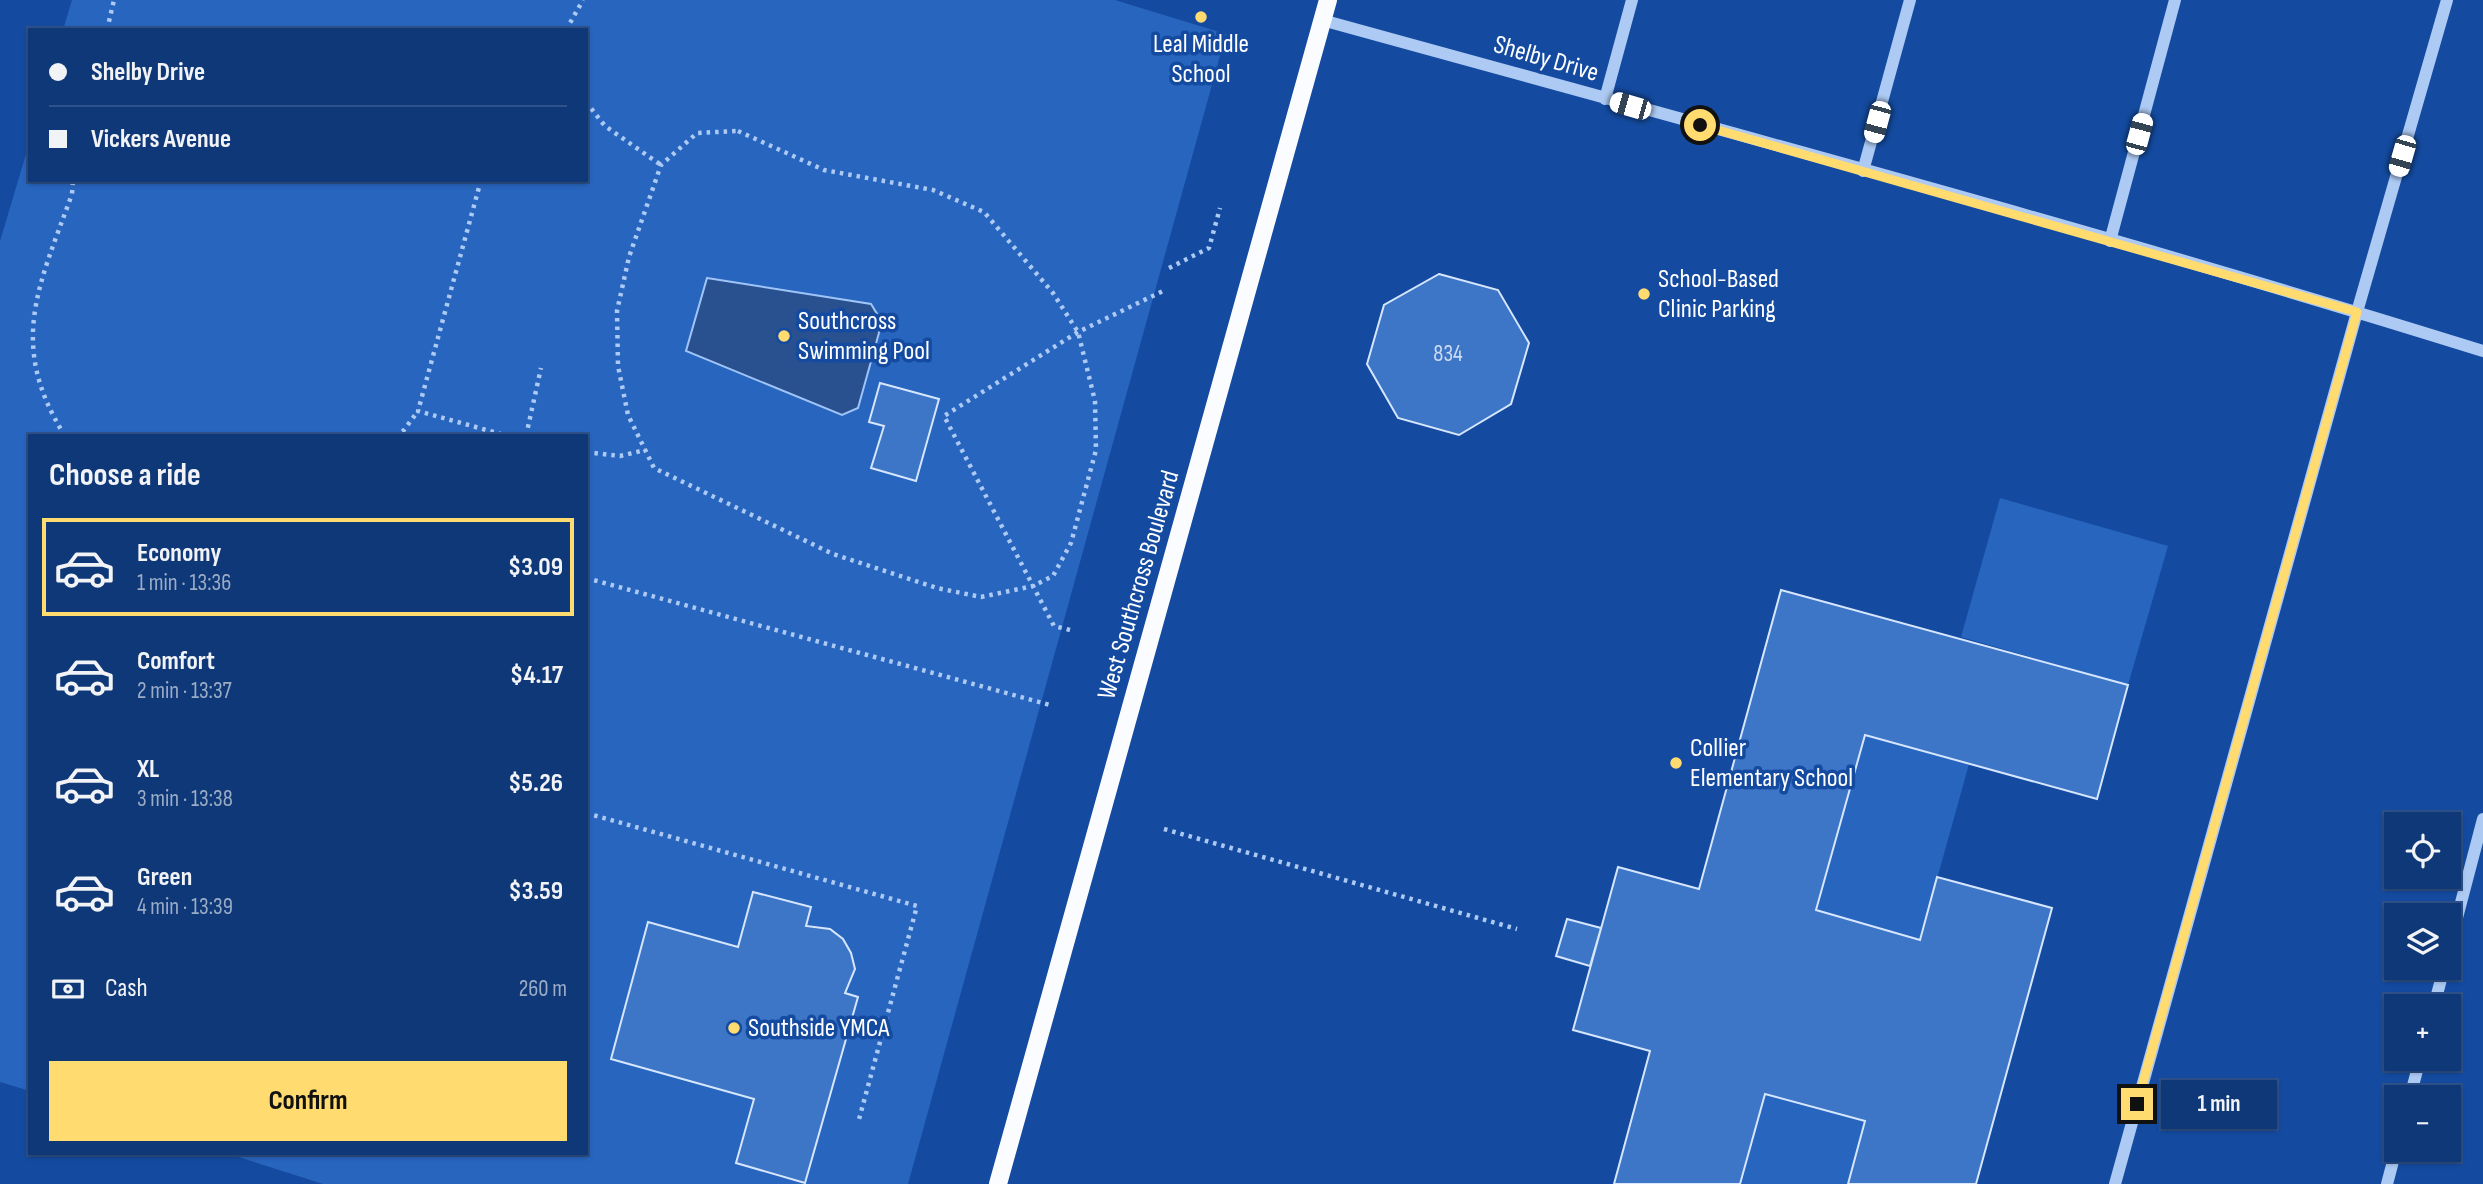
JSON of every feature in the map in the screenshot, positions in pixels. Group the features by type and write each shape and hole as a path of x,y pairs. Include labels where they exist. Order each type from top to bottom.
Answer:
{"main road":[{"name":"West Southcross Boulevard","path":"998,1184 1328,0"}],"street":[{"path":"1605,99 1632,0"},
{"path":"1863,171 1910,0"},
{"path":"2110,241 2175,0"},
{"path":"2115,1184 2357,312 2447,0"},
{"name":"Shelby Drive","path":"1322,20 2110,241 2483,351"},
{"path":"2461,903 2483,819"},
{"path":"2388,1184 2393,1162"}],"path":[{"path":"107,28 114,0"},
{"path":"567,28 583,0"},
{"path":"588,105 605,126 661,165"},
{"path":"738,131 824,170 933,190 984,212 1053,293 1078,332 1095,401 1096,450 1071,543 1053,576 1033,586 981,597 937,589 833,554 654,468 628,415 618,366 617,311 636,235 661,165 697,133 738,131"},
{"path":"64,434 48,408 35,371 32,331 36,295 72,194 73,182"},
{"path":"398,434 418,411 480,182"},
{"path":"1169,268 1209,248 1220,208"},
{"path":"1070,630 1054,626 944,416 1078,332 1163,290"},
{"path":"526,434 541,368"},
{"path":"418,411 501,434"},
{"path":"588,452 620,456 645,450"},
{"path":"588,579 1050,705"},
{"path":"588,814 917,906 858,1123"},
{"path":"1164,829 1517,929"}],"shaded area":[{"path":"72,0 1115,0 1226,34 908,1184 323,1184 232,1155 588,1155 588,434 28,434 28,1090 0,1082 0,241 28,148 28,182 588,182 588,28 64,28"},
{"name":"Southcross Swimming Pool","path":"707,278 871,304 882,322 858,408 842,415 686,351"},
{"path":"2000,498 2168,546 2128,685 1961,637"},
{"path":"1865,735 1969,764 1920,940 1816,910"},
{"path":"1765,1094 1865,1121 1848,1184 1740,1184"}],"building":[{"path":"1439,274 1498,290 1529,343 1511,404 1459,435 1398,418 1367,364 1384,305"},
{"path":"880,383 939,399 916,481 871,468 884,426 869,422"},
{"path":"1781,590 2128,685 2097,799 1865,735 1816,910 1920,940 1937,877 2052,908 1976,1184 1848,1184 1865,1121 1765,1094 1740,1184 1614,1184 1650,1051 1573,1030 1618,867 1699,889"},
{"name":"Southside YMCA","path":"753,892 811,907 806,926 830,929 843,939 851,953 855,969 845,993 858,997 805,1183 736,1163 754,1099 611,1059 648,922 738,947"},
{"path":"1567,919 1601,928 1590,966 1556,956"}],"place":[{"name":"Leal Middle School","path":"1201,17"},
{"name":"School-Based Clinic Parking","path":"1644,294"},
{"name":"Southcross Swimming Pool","path":"784,336"},
{"name":"Collier Elementary School","path":"1676,763"},
{"name":"Southside YMCA","path":"734,1028"}],"route":[{"path":"1700,125 2357,312 2137,1104"}]}
